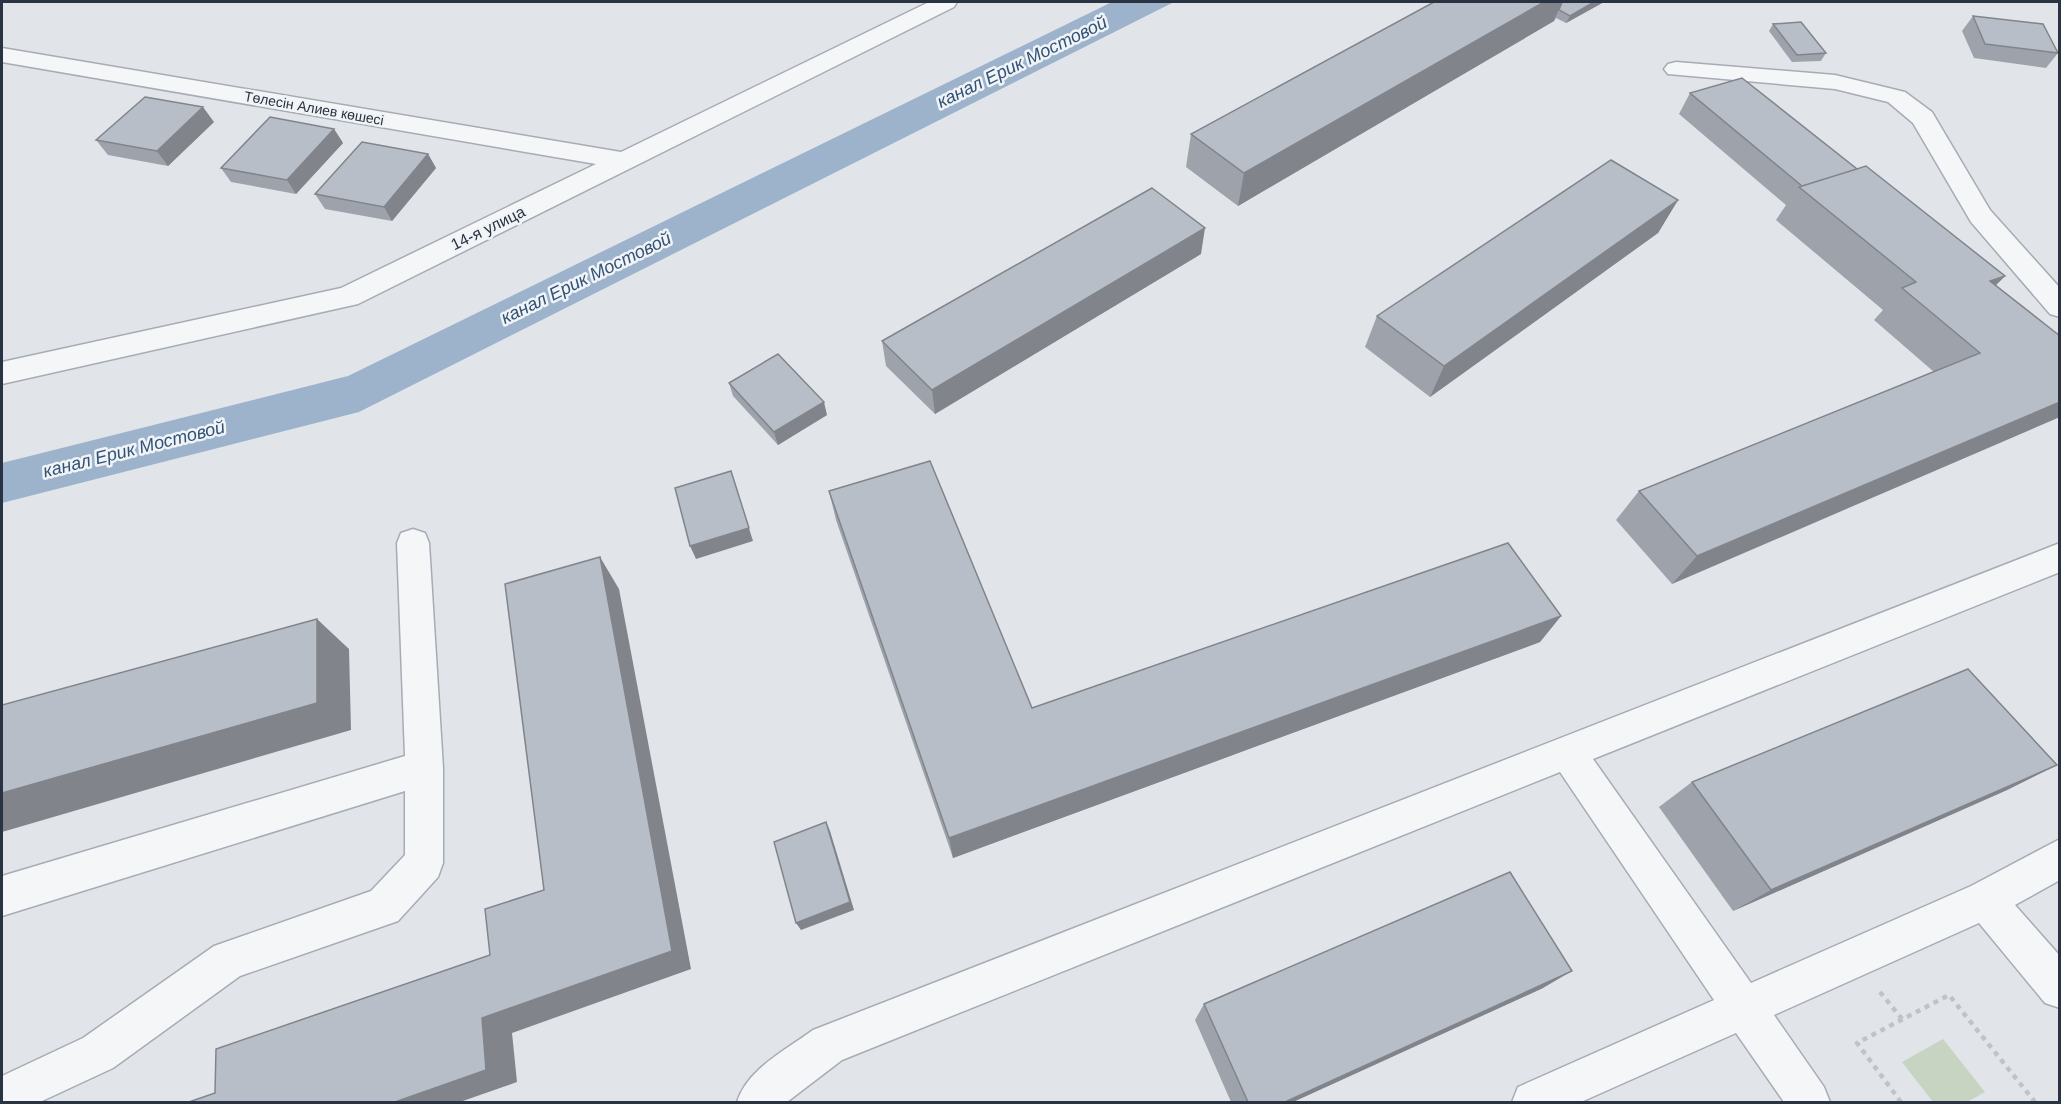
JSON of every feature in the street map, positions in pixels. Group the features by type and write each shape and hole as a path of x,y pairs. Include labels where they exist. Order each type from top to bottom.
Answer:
{"street":[{"name":"14-я улица","path":"2,373 348,297 946,2"},
{"name":"Төлесін Алиев көшесі","path":"2,56 626,161"},
{"path":"1676,69 1835,82 1896,97 1923,118 1980,216 2060,307"},
{"path":"2,1098 98,1053 228,960 384,907 424,863 424,768 412,543"},
{"path":"767,1098 828,1045 2060,557"},
{"path":"1567,752 1809,1102"},
{"path":"2,896 424,768"},
{"path":"1533,1102 1985,900 2060,858"},
{"path":"1985,900 2060,988"}],"path":[{"path":"1900,1102 1857,1043 1949,995 2035,1102"}],"green space":[{"path":"1943,1039 1985,1092 1967,1102 1933,1102 1902,1062"}],"water":[{"name":"канал Ерик Мостовой","path":"1112,2 1174,2 359,412 2,503 2,463 348,376"}],"building":[{"path":"1434,2 1544,2 1244,173 1191,134"},
{"path":"1562,2 1594,2 1570,16 1559,10"},
{"path":"1973,16 2043,24 2058,53 1985,44"},
{"path":"1801,22 1826,53 1797,55 1773,24"},
{"path":"1742,78 1857,169 1802,186 1690,93"},
{"path":"145,97 203,107 157,151 96,140"},
{"path":"270,117 334,129 287,180 221,168"},
{"path":"362,142 428,154 384,207 315,194"},
{"path":"1611,160 1678,200 1444,366 1377,316"},
{"path":"1866,166 2005,276 1990,281 2060,336 2060,402 1697,556 1639,491 1980,353 1902,288 1916,282 1799,187"},
{"path":"1152,188 1205,228 932,390 882,341"},
{"path":"778,354 824,402 774,432 729,383"},
{"path":"930,461 1032,708 1508,543 1561,616 949,838 829,491"},
{"path":"731,471 749,528 690,546 675,488"},
{"path":"600,557 672,951 482,1018 486,1070 395,1102 189,1102 215,1093 216,1049 490,955 485,909 544,890 505,584"},
{"path":"317,619 317,703 2,793 2,705"},
{"path":"1968,669 2057,765 1771,890 1692,782"},
{"path":"826,822 850,902 796,923 774,842"},
{"path":"1510,872 1572,971 1285,1102 1248,1102 1204,1004"}]}
